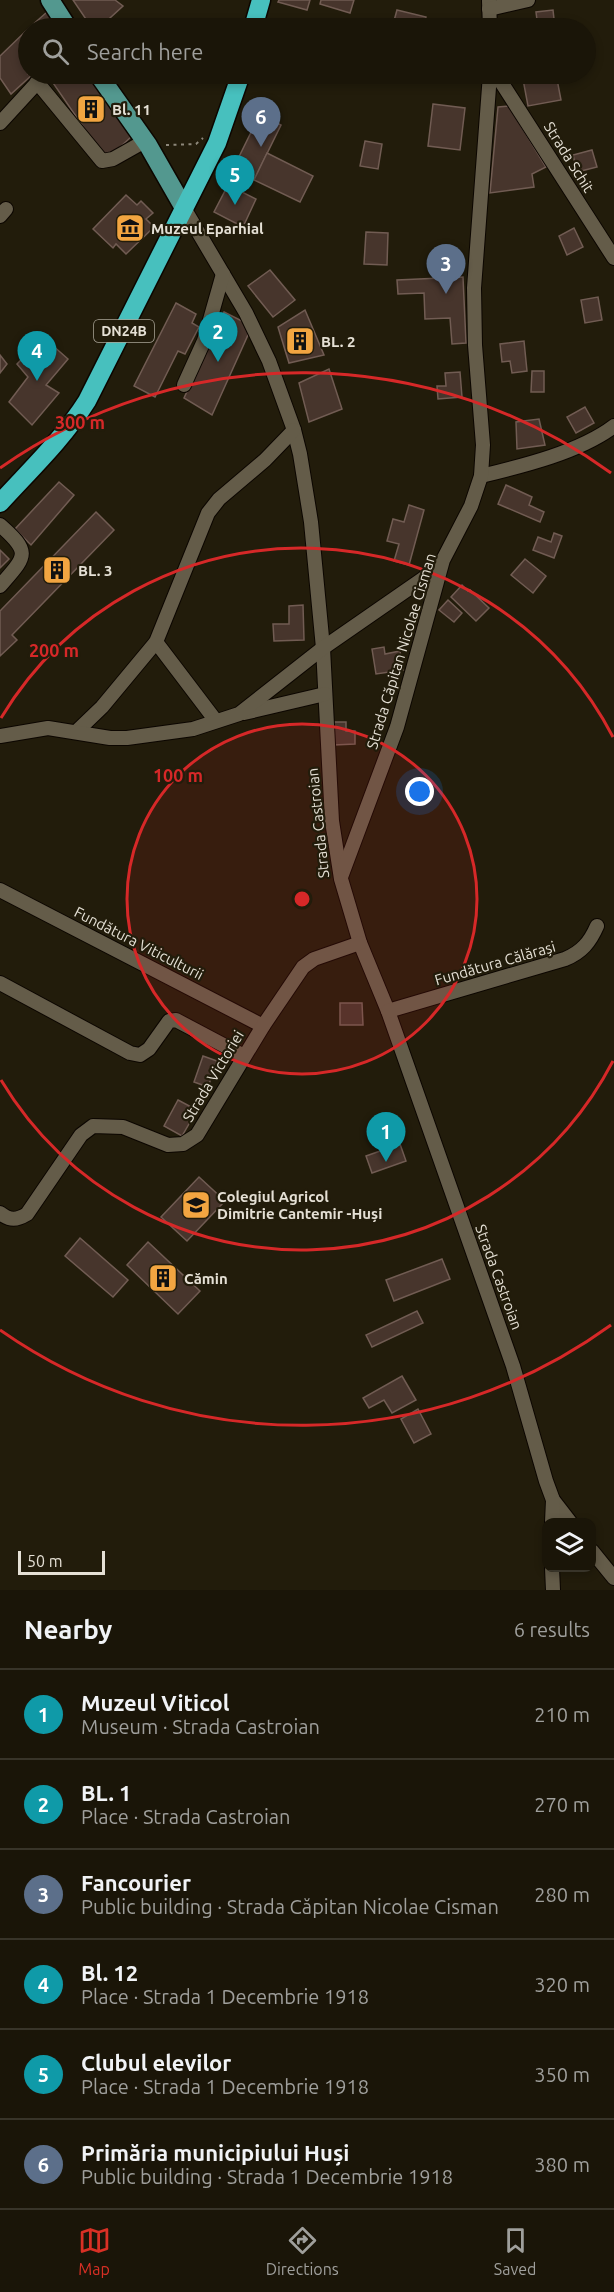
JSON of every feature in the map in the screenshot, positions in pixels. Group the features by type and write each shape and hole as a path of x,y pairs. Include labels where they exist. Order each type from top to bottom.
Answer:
{"highway":[{"path":"256,18 261,0"},
{"name":"DN24B","path":"0,503 66,431 87,401 217,144 238,84"}],"main road":[{"path":"50,0 62,18"},
{"path":"105,84 146,143 184,208"}],"street":[{"path":"489,5 528,0"},
{"path":"0,123 36,84"},
{"path":"45,84 102,161 113,159 146,143"},
{"name":"Strada Căpitan Nicolae Cisman","path":"341,879 397,727 443,560 471,506 481,476 483,445 475,345 474,288 489,84"},
{"name":"Strada Schit","path":"502,84 614,258"},
{"name":"Strada Castroian","path":"184,208 246,313 269,361 294,430 311,522 323,648 331,809 335,850 341,879 360,943 388,1011 513,1366 553,1500"},
{"path":"184,385 204,341 223,274"},
{"path":"481,476 585,443 614,426"},
{"path":"76,732 102,707 156,642 208,513 219,499 265,460 294,430"},
{"path":"0,525 19,542 22,548 20,563 0,586"},
{"path":"239,714 323,648 424,578 443,560"},
{"path":"156,642 216,721"},
{"path":"0,736 48,728 110,738 127,738 193,729 239,714 325,694"},
{"name":"Fundătura Viticulturii","path":"0,890 262,1026"},
{"name":"Fundătura Călărași","path":"388,1011 565,959 585,947 597,926"},
{"name":"Strada Victoriei","path":"0,1213 6,1218 17,1220 27,1214 81,1135 93,1126 123,1127 168,1145 183,1144 197,1135 262,1026 303,968 314,959 360,943"},
{"path":"0,983 130,1053 140,1055 149,1049 170,1022 176,1020 244,1056"},
{"path":"552,1518 553,1500"},
{"path":"553,1500 567,1518"},
{"path":"596,1557 614,1578"},
{"path":"552,1572 553,1590"}],"path":[{"path":"146,143 196,144 204,137"}],"building":[{"path":"73,0 115,0 123,6 110,18 85,18"},
{"path":"279,0 310,0 307,10 278,2"},
{"path":"321,0 354,0 350,13 320,4"},
{"path":"397,10 426,17 426,18 395,18"},
{"path":"553,10 554,18 537,18 536,12"},
{"path":"47,12 52,18 40,18"},
{"path":"18,39 18,84 22,84 11,94 0,78 0,56"},
{"name":"Bl. 11","path":"54,84 96,84 131,137 106,160"},
{"path":"524,84 558,84 561,100 528,106"},
{"path":"433,104 465,108 460,150 428,146"},
{"path":"509,106 546,167 532,174 534,187 490,193 498,107"},
{"path":"260,114 281,125 254,180 233,169"},
{"path":"365,141 382,144 378,169 360,166"},
{"path":"592,150 597,167 577,172 573,155"},
{"path":"267,153 313,176 300,202 254,180"},
{"path":"228,185 256,199 243,227 214,212"},
{"path":"126,195 137,205 141,201 153,213 146,219 154,227 126,254 116,244 113,248 93,229"},
{"path":"574,228 583,247 567,255 559,236"},
{"path":"366,232 388,233 387,265 364,264"},
{"path":"270,270 295,300 273,317 248,286"},
{"path":"463,277 466,343 452,344 450,318 425,319 424,293 398,294 397,280"},
{"path":"598,297 602,320 585,323 581,300"},
{"path":"176,303 196,314 192,323 199,327 185,354 178,351 155,397 134,386"},
{"name":"BL. 2","path":"305,310 324,355 289,363 278,327"},
{"path":"224,312 252,326 212,415 184,398"},
{"path":"43,337 68,359 46,385 59,393 32,425 9,402 28,377 17,364"},
{"path":"524,341 527,371 512,373 510,361 502,362 500,344"},
{"path":"0,355 7,364 0,373"},
{"path":"329,369 342,409 309,422 299,383"},
{"path":"532,371 544,371 544,392 531,392"},
{"path":"460,372 462,397 438,399 437,386 446,386 445,373"},
{"path":"585,407 594,423 576,433 567,417"},
{"path":"539,419 545,445 517,449 516,422"},
{"path":"59,482 74,495 31,545 15,529"},
{"path":"506,485 532,497 529,505 544,512 540,522 498,504"},
{"path":"409,505 424,510 409,565 394,561 399,544 387,541 393,519 404,522"},
{"name":"BL. 3","path":"96,512 114,530 12,635 17,640 0,656 0,611"},
{"path":"554,533 562,536 554,558 533,550 538,537 551,542"},
{"path":"0,550 9,559 0,568"},
{"path":"525,559 546,576 533,593 511,575"},
{"path":"462,585 489,608 476,621 451,597"},
{"path":"448,600 462,613 454,622 439,610"},
{"path":"303,605 304,640 274,641 273,624 289,624 289,606"},
{"path":"384,647 385,654 400,651 403,670 376,674 372,649"},
{"path":"333,722 346,722 346,731 355,731 355,744 334,745"},
{"path":"340,1003 362,1003 363,1025 340,1025"},
{"path":"203,1056 217,1061 208,1087 194,1082"},
{"path":"178,1100 197,1110 182,1136 164,1126"},
{"path":"400,1144 406,1161 372,1173 366,1156"},
{"path":"199,1177 225,1201 187,1241 161,1217"},
{"path":"80,1238 128,1280 113,1297 65,1256"},
{"name":"Cămin","path":"148,1242 200,1291 178,1314 127,1265"},
{"path":"442,1259 450,1279 394,1301 386,1280"},
{"path":"417,1311 423,1323 372,1347 366,1335"},
{"path":"402,1376 416,1400 392,1413 384,1400 369,1408 363,1398"},
{"path":"418,1409 431,1434 414,1443 401,1419"}],"place":[{"name":"Bl. 11","path":"91,109"},
{"name":"Primăria municipiului Huși","path":"261,147"},
{"name":"Clubul elevilor","path":"235,205"},
{"name":"Muzeul Eparhial","path":"130,228"},
{"name":"Fancourier","path":"446,294"},
{"name":"BL. 2","path":"300,341"},
{"name":"BL. 1","path":"218,362"},
{"name":"Bl. 12","path":"37,381"},
{"name":"BL. 3","path":"57,570"},
{"name":"Muzeul Viticol","path":"386,1162"},
{"name":"Colegiul Agricol Dimitrie Cantemir -Huși","path":"196,1205"},
{"name":"Cămin","path":"163,1278"}]}
